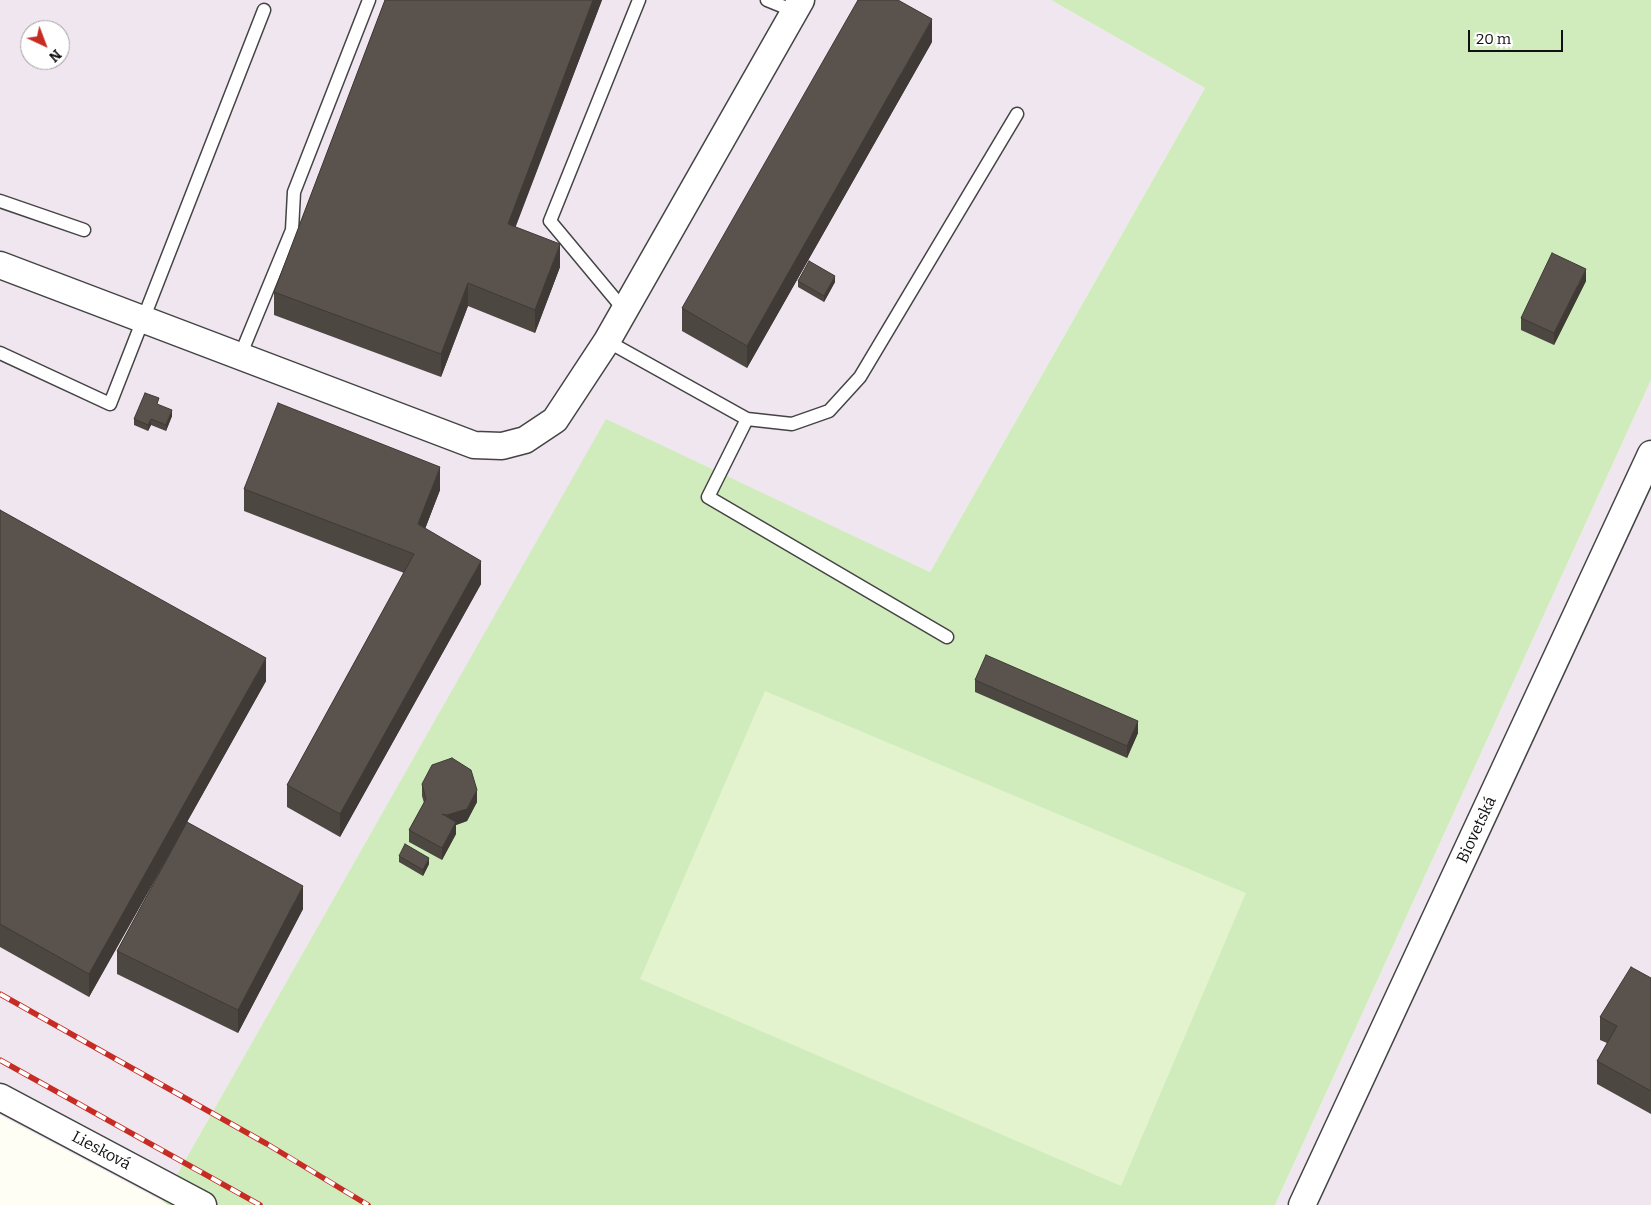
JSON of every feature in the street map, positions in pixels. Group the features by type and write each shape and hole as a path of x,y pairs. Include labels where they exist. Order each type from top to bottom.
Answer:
{"street":[{"path":"0,265 474,445 502,446 525,440 555,420 607,341 798,6"},
{"name":"Biovetská","path":"1302,1205 1651,454"},
{"name":"Liesková","path":"0,1098 203,1205"}],"lane":[{"path":"240,356 292,230 294,192 369,0"},
{"path":"625,311 550,221 639,0"},
{"path":"767,0 798,6"},
{"path":"0,353 110,404 264,10"},
{"path":"607,341 747,418 792,424 829,411 860,377 1017,114"},
{"path":"0,200 84,230"},
{"path":"747,418 708,497 947,637"}],"shaded area":[{"path":"0,0 1051,0 1205,88 930,572 606,420 162,1201 0,1115"},
{"path":"1651,380 1651,1205 1275,1205 1558,584"}],"green space":[{"path":"1051,0 1651,0 1651,380 1275,1205 168,1205 162,1201 606,419 930,572 1205,88"},
{"path":"765,691 1246,893 1121,1186 640,979"}],"building":[{"path":"385,0 593,0 508,224 560,244 535,310 468,283 441,354 274,292"},
{"path":"858,0 898,0 932,19 747,346 682,308"},
{"path":"1552,253 1586,269 1554,333 1521,318"},
{"path":"809,261 835,276 824,296 798,281"},
{"path":"145,393 159,398 157,404 172,410 166,425 151,419 148,425 134,419"},
{"path":"278,403 440,467 418,524 481,561 340,814 287,785 414,554 244,489"},
{"path":"0,510 266,658 89,974 0,924"},
{"path":"986,655 1138,721 1127,746 975,680"},
{"path":"452,758 471,770 477,790 467,809 447,815 442,814 456,822 442,848 409,830 426,799 422,784 432,765"},
{"path":"187,822 303,886 238,1010 117,951"},
{"path":"405,844 429,858 423,870 399,856"},
{"path":"1631,967 1651,978 1651,1091 1597,1061 1617,1026 1600,1017"}],"railway":[{"path":"0,994 267,1144 368,1205"},
{"path":"0,1060 260,1205"}]}
